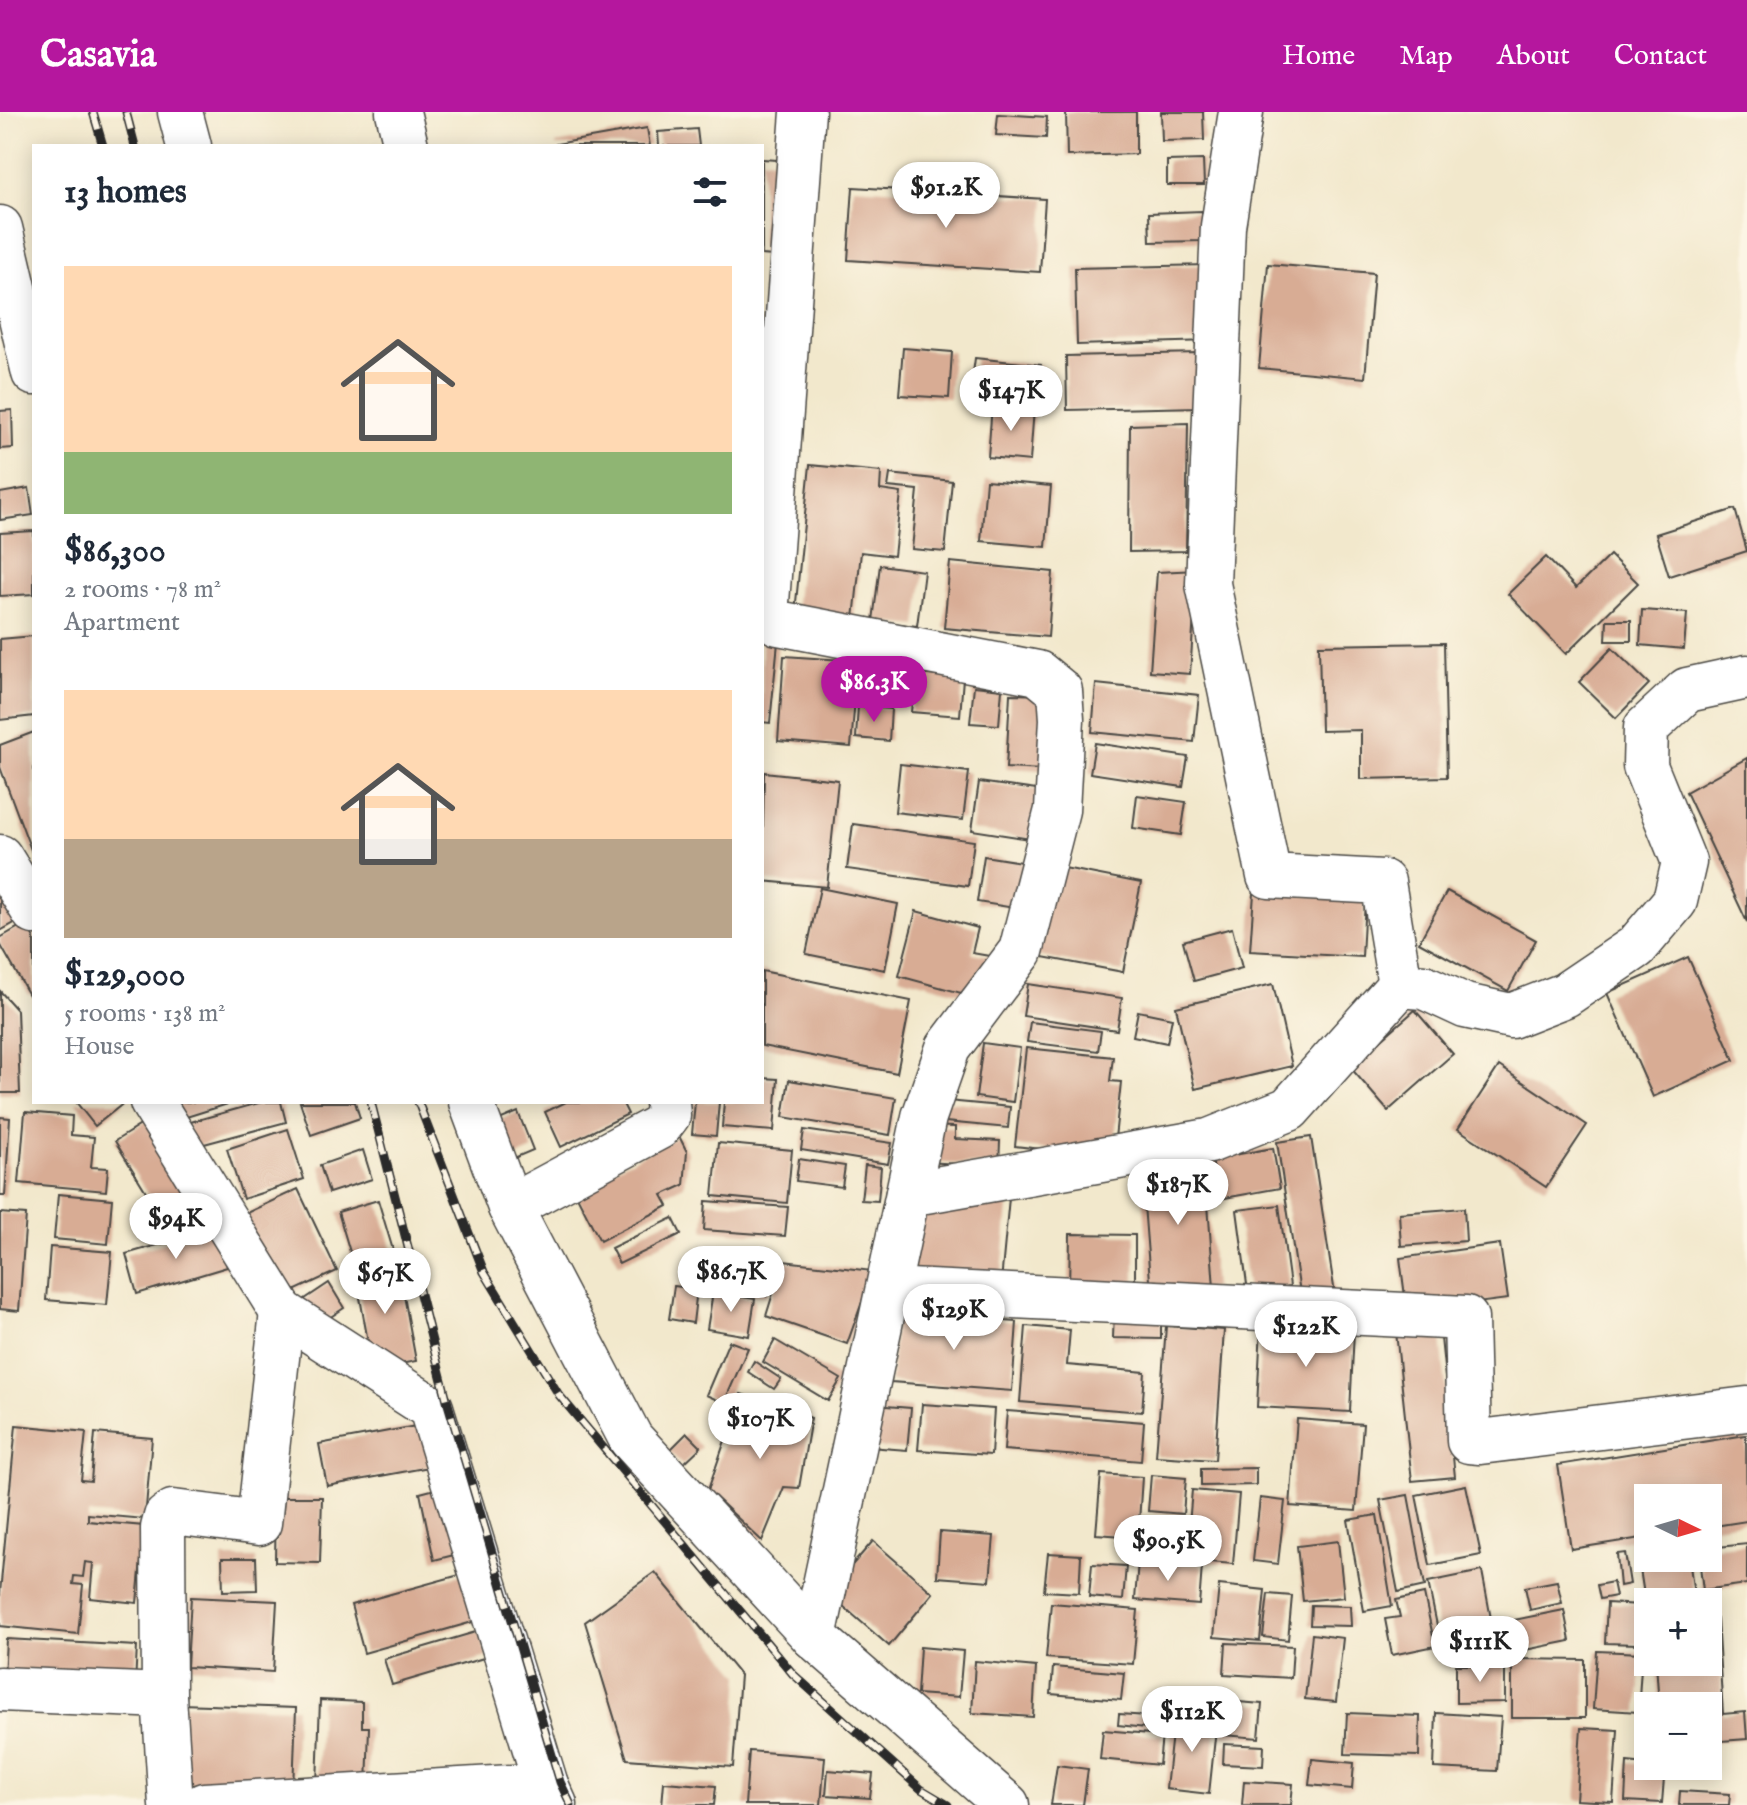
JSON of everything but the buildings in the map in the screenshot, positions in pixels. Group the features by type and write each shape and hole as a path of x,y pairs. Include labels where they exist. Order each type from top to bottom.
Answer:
{"street":[{"path":"180,112 188,144"},
{"path":"398,112 406,144"},
{"path":"803,112 766,616 778,623 1038,673 1060,691 1062,719 1057,810 1021,951 948,1048 924,1117 814,1637"},
{"path":"1241,112 1223,226 1208,584 1269,876 1383,882 1400,985"},
{"path":"0,228 32,364"},
{"path":"1400,985 1424,987 1465,1006 1511,1016 1565,995 1636,947 1675,901 1684,862 1645,766 1646,728 1687,690 1747,677"},
{"path":"0,857 32,909"},
{"path":"908,1194 1209,1141 1289,1109 1400,985"},
{"path":"153,1104 282,1312 431,1408 551,1795 204,1805"},
{"path":"472,1104 510,1207 631,1439 814,1637 1007,1805"},
{"path":"510,1207 659,1127 668,1115 667,1104"},
{"path":"888,1290 1466,1318 1469,1441 1747,1409"},
{"path":"171,1805 164,1696 163,1528 166,1517 173,1512 259,1523 282,1312"},
{"path":"0,1689 164,1696"}],"railway":[{"path":"93,112 102,144"},
{"path":"126,112 134,144"},
{"path":"372,1104 448,1404 560,1782 571,1805"},
{"path":"419,1104 484,1272 559,1395 793,1674 921,1789 948,1805"}]}
